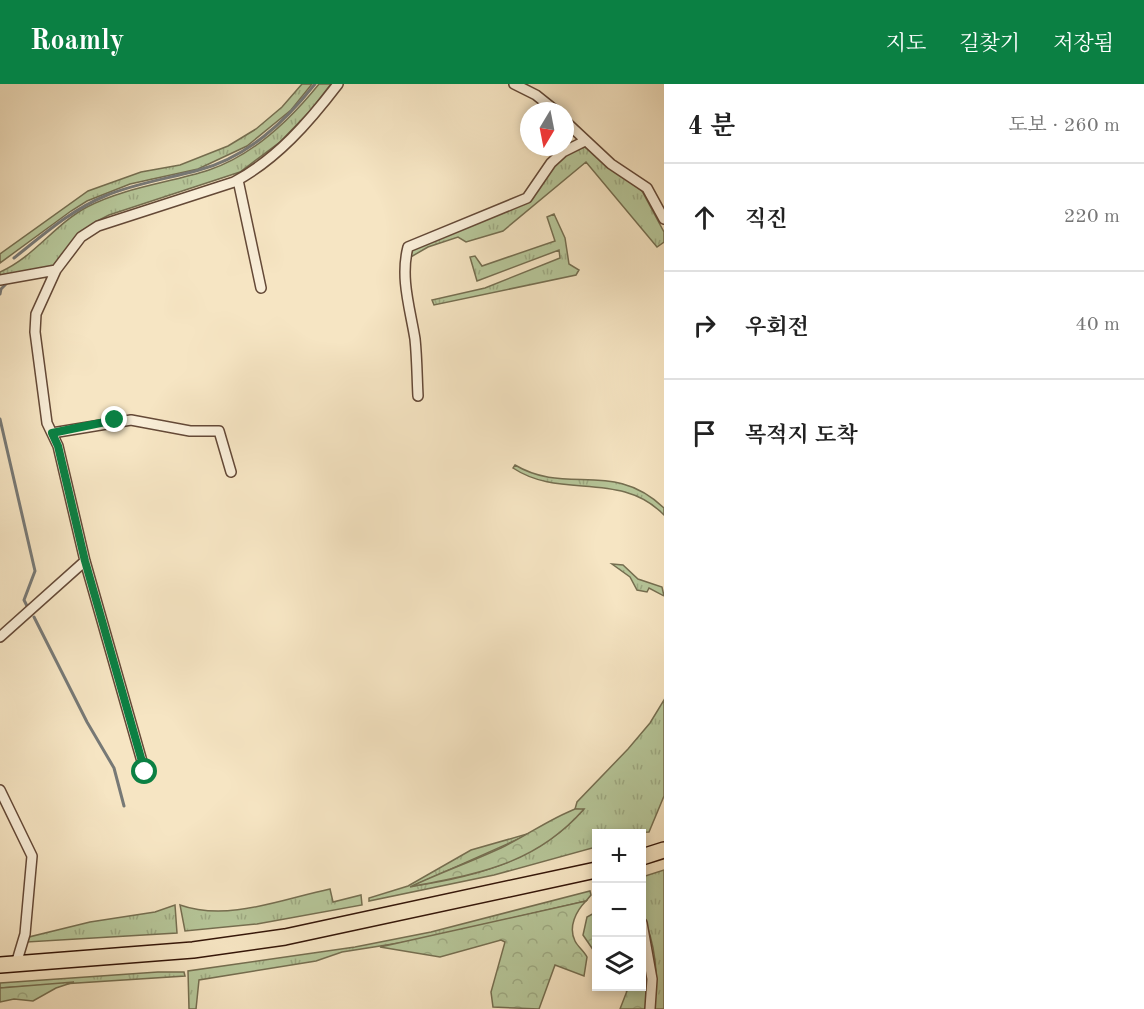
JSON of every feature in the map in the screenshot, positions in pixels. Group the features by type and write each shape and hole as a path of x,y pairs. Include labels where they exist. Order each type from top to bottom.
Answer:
{"highway":[{"path":"646,856 664,850"},
{"path":"0,965 193,950 285,937 592,873"}],"street":[{"path":"145,772 85,561 58,446 47,423 35,332 36,314 56,270 81,237 98,225 238,180 276,154 338,84"},
{"path":"514,84 545,102"},
{"path":"574,130 646,188 664,219"},
{"path":"418,396 415,340 407,302 405,260 408,247 527,198 562,152 585,141"},
{"path":"238,180 261,288"},
{"path":"0,280 56,270"},
{"path":"52,433 130,420 190,431 219,431 231,472"},
{"path":"0,637 85,561"},
{"path":"0,790 32,856 25,934 16,964"},
{"path":"644,937 652,979 650,1009"}],"green space":[{"path":"302,84 312,84 291,110 247,146 198,169 130,184 87,201 0,263 0,254 88,191 141,172 180,165 228,146 256,129 282,107"},
{"path":"319,84 331,84 310,111 280,142 240,172 109,215 84,231 53,266 0,277 0,272 23,258 75,214 87,207 132,190 209,170 256,146 296,111"},
{"path":"585,147 642,191 664,232 664,242 657,247 586,162 503,231 466,242 458,237 428,247 409,258 414,248 527,201 552,166 563,156 574,156 574,150"},
{"path":"554,214 565,238 569,264 579,270 576,275 434,305 432,300 485,288 560,258 559,250 477,281 470,257 475,256 482,266 555,241 547,217"},
{"path":"515,465 534,474 553,478 608,481 627,485 645,493 664,508 664,515 647,501 629,493 551,483 513,468"},
{"path":"612,564 623,565 638,579 662,587 664,596 649,588 647,592 637,590 630,577"},
{"path":"664,700 664,796 649,832 646,832 646,829 592,829 592,848 494,875 369,901 369,898 408,886 471,850 534,832 413,886 483,871 527,853 547,841 583,810 575,809 577,802 650,723"},
{"path":"575,809 584,809 565,828 526,855 482,871 410,887 505,846"},
{"path":"664,870 664,1009 653,1009 656,973 653,948 646,924 646,876"},
{"path":"330,889 333,902 361,895 362,905 257,924 185,931 180,905 198,910 236,910"},
{"path":"590,891 591,895 586,901 412,941 342,952 316,961 199,980 196,1009 189,1009 188,971 355,947 431,932"},
{"path":"586,901 576,914 572,930 575,941 587,957 584,976 555,965 539,1009 493,1007 491,992 505,942 501,940 440,957 380,947"},
{"path":"175,905 177,933 27,942 29,937 90,922 155,912"},
{"path":"592,914 592,948 583,935 587,917"},
{"path":"646,956 648,1009 620,1009 627,991 646,991"},
{"path":"184,972 185,976 0,988 0,983"},
{"path":"74,982 56,988 33,1001 14,999 0,1002 0,988"}],"waterway":[{"path":"14,258 81,208 105,196 199,170 233,157 277,125 315,84"},
{"path":"0,294 1,289 9,281"},
{"path":"0,419 35,571 24,600 28,608"},
{"path":"34,617 87,722 114,768 124,806"}],"route":[{"path":"115,420 52,433 58,446 85,561 145,772"}]}
